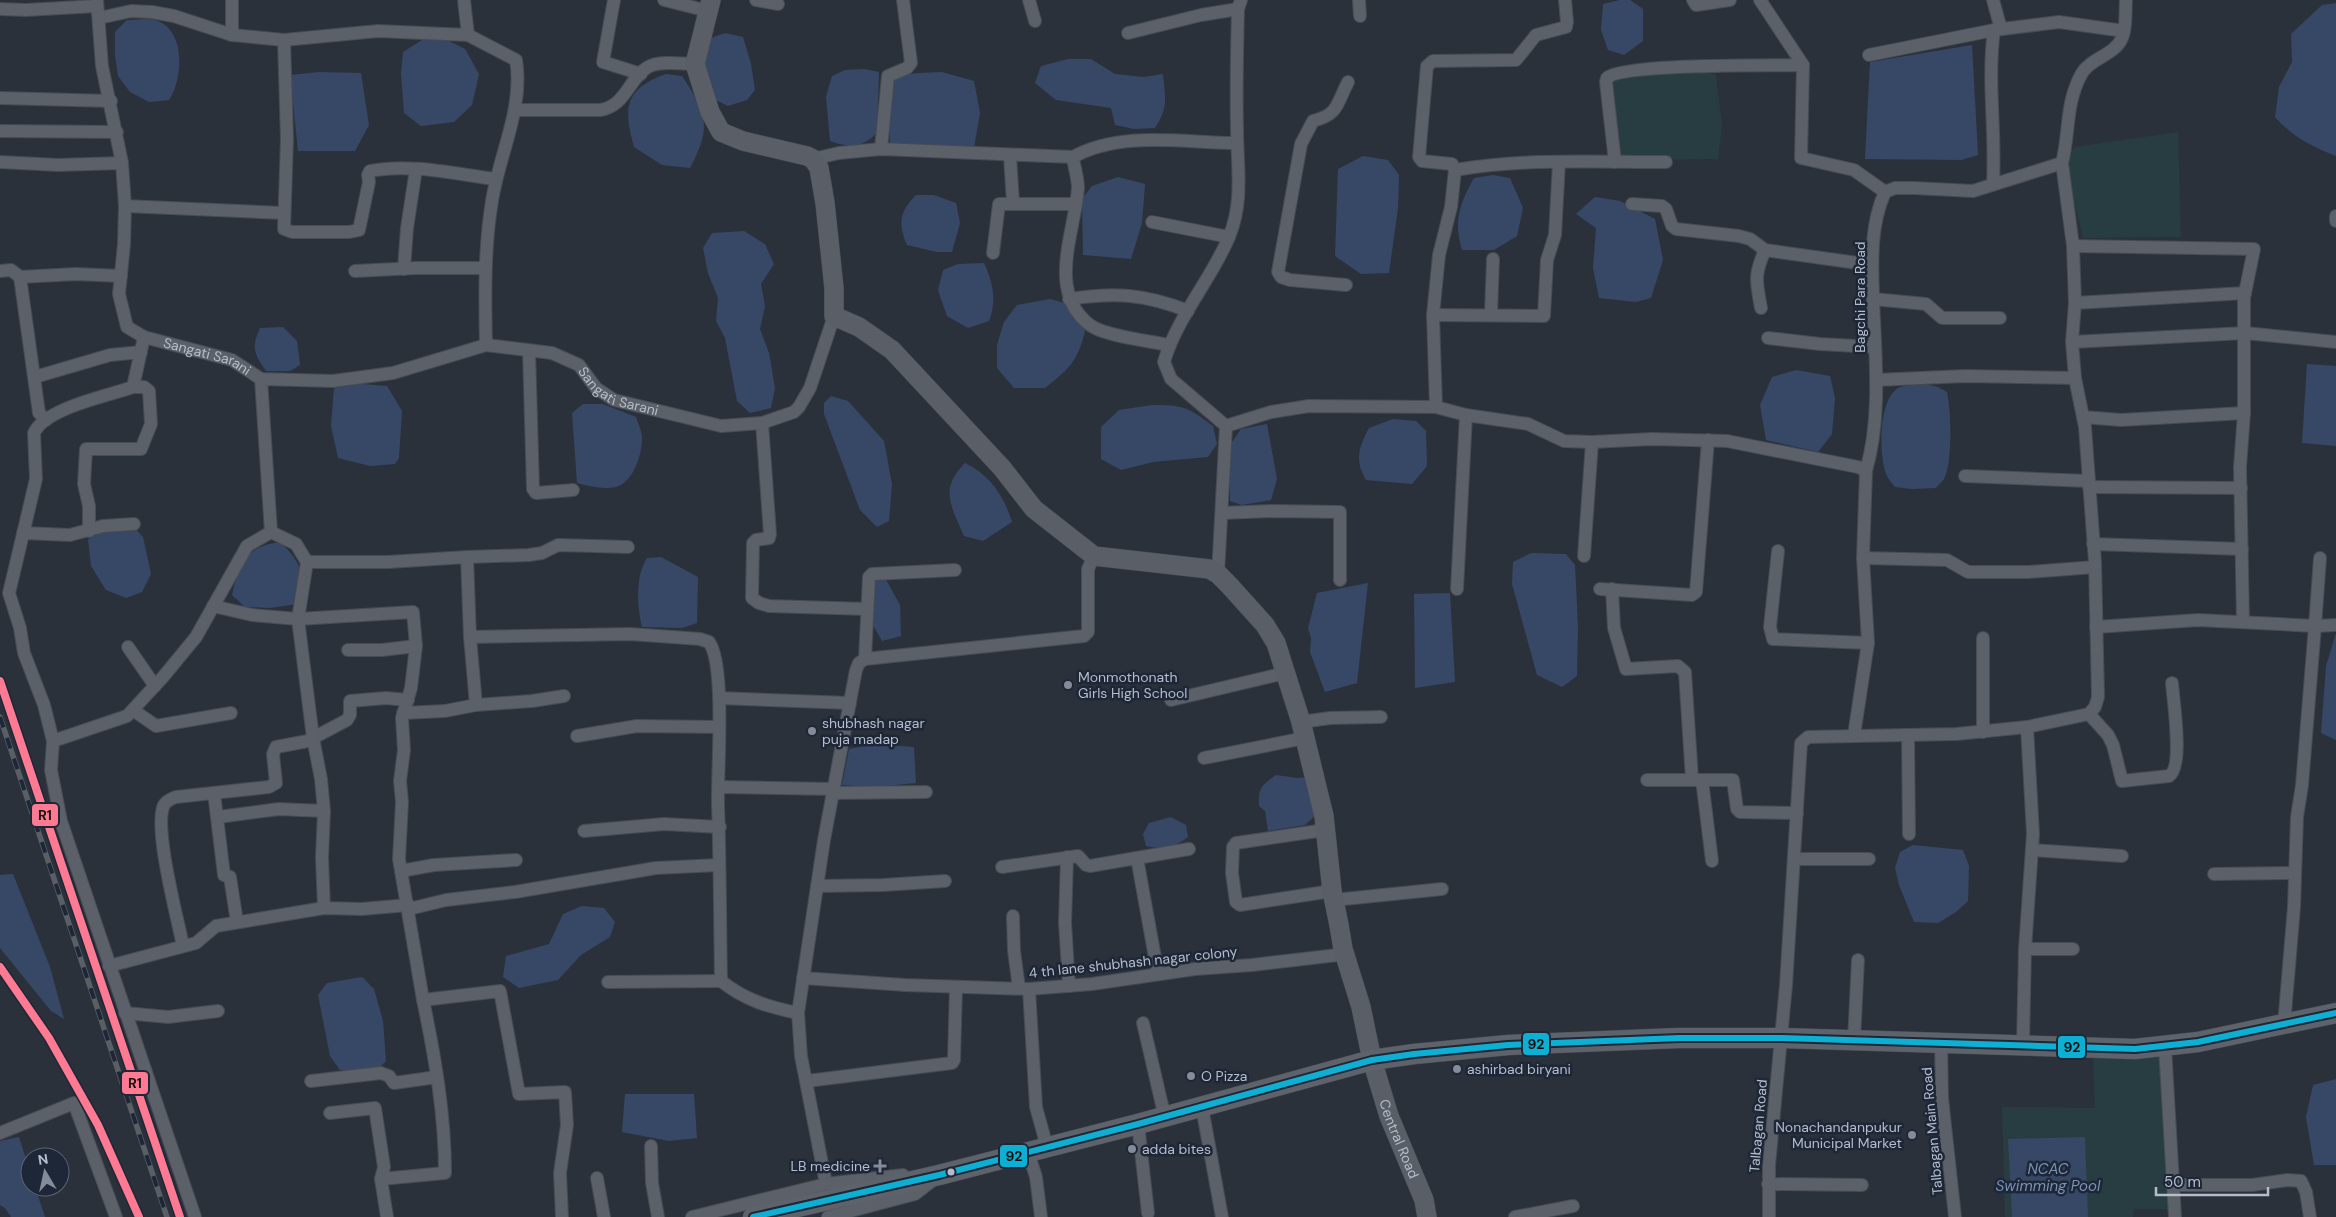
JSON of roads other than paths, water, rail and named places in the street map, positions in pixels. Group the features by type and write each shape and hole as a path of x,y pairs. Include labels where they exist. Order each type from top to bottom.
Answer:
{"main road":[{"path":"754,1217 938,1175 1165,1118 1202,1106 1372,1060 1423,1053 1508,1045 1679,1038 1782,1038 2135,1049 2165,1047 2336,1014"}],"street":[{"path":"232,0 232,35"},
{"path":"464,0 468,36"},
{"path":"614,0 603,62 641,74"},
{"path":"664,0 709,6 695,64 710,112 721,132 743,141 813,159 838,153 881,149 1010,156 1073,157 1096,146 1137,140 1237,143"},
{"path":"756,0 778,4"},
{"path":"881,149 888,76 907,68 911,63 903,0"},
{"path":"1029,0 1035,20"},
{"path":"1359,0 1360,16"},
{"path":"1436,407 1433,315 1439,255 1451,207 1455,170 1452,164 1422,161 1419,157 1428,63 1432,61 1516,60 1521,56 1533,37 1567,25 1565,0"},
{"path":"1693,0 1696,5 1730,0"},
{"path":"1760,0 1803,66 1801,158 1854,170 1885,192 1895,188 1973,191 2062,163"},
{"path":"1993,0 1998,30 1990,59 1995,154 1993,184"},
{"path":"2126,0 2124,31 2117,47 2096,59 2082,73 2070,99 2067,143 2062,163 2073,246 2075,302 2072,342 2075,378 2083,417 2095,567 2098,697 2095,707 2089,714 2108,735 2122,781 2169,776 2174,770 2177,733 2172,683"},
{"path":"1128,33 1240,5 1237,143 1239,205 1229,237 1208,280 1168,346 1164,362 1171,379 1226,426"},
{"path":"98,8 102,66 111,101 122,163 125,206 119,294 126,327 144,337"},
{"path":"0,9 98,8 152,12 174,16 232,35 284,40 378,31 468,36 516,60 516,110 495,179 485,268 486,345"},
{"path":"1869,55 1998,30 2059,22 2124,31"},
{"path":"284,40 287,139 283,213 284,229 292,232 349,232 359,230 370,171 394,168 416,169 495,179"},
{"path":"516,110 600,110 611,108 649,66 695,64"},
{"path":"1615,162 1606,82 1607,78 1614,73 1656,67 1803,66"},
{"path":"1346,285 1290,280 1281,277 1278,272 1301,144 1313,122 1333,113 1348,82"},
{"path":"0,98 111,101"},
{"path":"0,131 117,132"},
{"path":"1010,156 1013,203"},
{"path":"1073,157 1078,186 1067,260 1066,290 1069,299 1081,316 1096,328 1168,346"},
{"name":"Sangati Sarani","path":"133,387 144,337 232,360 261,380 333,381 393,373 486,345 552,353 572,361 579,365 596,388 614,400 713,425 762,423 794,412 799,407 810,388 834,316 834,288 825,203 819,168 813,159"},
{"path":"0,162 58,165 122,163"},
{"path":"1455,170 1474,167 1559,162 1666,162"},
{"path":"1433,315 1491,314 1544,316 1547,260 1555,234 1559,162"},
{"path":"404,269 406,228 416,169"},
{"name":"Bagchi Para Road","path":"1854,735 1868,643 1863,558 1866,471 1871,451 1876,380 1871,250 1881,202 1885,192"},
{"path":"993,253 999,204 1076,204"},
{"path":"1632,204 1662,206 1666,209 1672,226 1676,229 1750,239 1765,250 1872,265"},
{"path":"125,206 283,213"},
{"path":"2336,216 2336,221"},
{"path":"1152,222 1229,237"},
{"path":"2073,246 2254,249 2245,293 2244,413 2240,467 2243,622"},
{"path":"1761,308 1756,280 1757,266 1765,250"},
{"path":"1491,314 1493,259"},
{"path":"355,271 485,268"},
{"path":"0,271 11,270 20,277 76,274 121,276"},
{"path":"20,277 39,413 46,420"},
{"path":"2075,302 2245,293"},
{"path":"1069,299 1098,294 1144,297 1160,300 1188,312"},
{"path":"1873,299 1926,304 1942,318 2000,318"},
{"path":"834,316 859,327 892,350 1002,468 1034,509 1094,556 1209,569 1218,574 1226,426"},
{"path":"2072,342 2245,333 2336,342"},
{"path":"1768,338 1820,344 1874,347"},
{"path":"529,351 533,489 536,493 573,490"},
{"path":"35,377 110,355 141,352"},
{"path":"1876,380 1965,376 2075,378"},
{"path":"261,380 272,532"},
{"path":"89,531 89,506 84,484 86,449 141,449 149,430 149,391 144,387 133,387 54,414 39,426 34,434 36,479 9,593 20,628 24,653 44,705 53,740 51,770 61,822 195,1217"},
{"path":"1226,426 1271,412 1309,406 1436,407 1466,415 1528,424 1555,438 1564,440 1592,442 1652,439 1708,440 1746,445 1858,467 1866,471"},
{"path":"2083,417 2121,420 2244,413"},
{"path":"1456,589 1466,415"},
{"path":"762,423 770,534 769,538 756,540 753,543 752,598 758,603 769,606 867,609"},
{"path":"1708,440 1696,592 1692,595 1606,589 1614,628 1626,669 1678,666 1685,672 1697,780 1712,861"},
{"path":"1584,556 1592,442"},
{"path":"1965,476 2088,484 2241,488"},
{"path":"1222,513 1274,510 1340,512 1340,580"},
{"path":"22,534 70,535 103,526 134,524"},
{"path":"272,532 296,544 307,562 298,619 324,811 322,858 324,908"},
{"path":"53,740 127,716 155,686 196,636 247,546 272,532"},
{"path":"2093,544 2242,549"},
{"path":"307,562 388,562 467,556 529,555 542,554 558,545 628,547"},
{"path":"1778,551 1770,628 1774,639 1868,643"},
{"path":"467,556 470,637 476,705"},
{"path":"826,1184 808,1081 801,1056 798,1013 833,791 856,670 859,663 865,659 1084,636 1088,632 1088,570 1094,556"},
{"path":"1863,558 1947,560 1968,572 2028,572 2095,567"},
{"path":"2284,1025 2294,907 2297,818 2302,785 2320,558"},
{"path":"865,659 867,609 870,577 872,574 955,570"},
{"name":"Central Road","path":"1218,574 1266,625 1276,643 1303,730 1324,816 1333,896 1346,954 1361,1007 1372,1060 1389,1116 1424,1200 1422,1216"},
{"path":"214,606 252,615 298,619 413,612 416,646 412,688 403,713 401,871 436,1077 445,1139 445,1173 381,1179"},
{"path":"2096,627 2198,620 2315,626 2336,625"},
{"path":"470,637 630,634 700,639 709,642 713,652 719,698 721,980"},
{"path":"1983,638 1983,732"},
{"path":"348,650 382,650 416,646"},
{"path":"128,647 155,686"},
{"path":"1171,700 1285,673"},
{"path":"403,713 445,711 476,705 532,701 564,696"},
{"path":"183,946 168,872 162,826 163,807 167,801 176,797 269,787 276,784 273,754 276,746 308,741 347,720 350,715 350,700 386,698 408,700"},
{"path":"719,698 850,703"},
{"path":"133,710 156,726 232,713"},
{"name":"Talbagan Road","path":"1769,1217 1768,1184 1782,1038 1801,743 1808,737 1854,735 1908,736 1983,732 2027,727 2089,714"},
{"path":"1204,758 1303,730 1330,718 1381,717"},
{"path":"577,736 637,726 719,727"},
{"path":"2023,1045 2025,949 2032,850 2032,784 2027,727"},
{"path":"1908,736 1909,834"},
{"path":"1648,780 1733,780 1737,809 1740,812 1797,813"},
{"path":"720,788 926,792"},
{"path":"214,793 224,875 230,877 237,922"},
{"path":"218,816 279,809 324,811"},
{"path":"584,831 664,824 720,827"},
{"path":"1325,830 1236,843 1233,847 1233,883 1236,902 1240,905 1333,896 1442,889"},
{"path":"1002,867 1080,856 1086,865 1090,866 1189,849"},
{"path":"2032,850 2122,856"},
{"path":"1067,858 1065,923 1069,986"},
{"path":"1137,858 1158,974"},
{"path":"1794,860 1869,859"},
{"path":"401,871 434,865 516,860"},
{"path":"109,966 196,943 216,926 237,922 324,908 362,909 408,905 413,908 446,900 515,892 656,868 719,865"},
{"path":"2214,874 2295,872"},
{"path":"817,886 883,885 945,881"},
{"path":"1013,916 1014,951 1024,989 1036,1107 1038,1150 1036,1177 1041,1217"},
{"path":"2025,949 2073,948"},
{"name":"4 th lane shubhash nagar colony","path":"803,978 1024,989 1069,986 1158,974 1346,954"},
{"path":"1854,1040 1858,960"},
{"path":"608,982 721,980 738,994 750,1000 764,1006 798,1013"},
{"path":"808,1081 952,1063 954,1060 956,987"},
{"path":"423,1000 500,991 519,1094 565,1092 567,1125 560,1173 562,1217"},
{"path":"125,1013 168,1017 218,1011"},
{"path":"1143,1023 1165,1118"},
{"name":"Talbagan Main Road","path":"1941,1042 1942,1098 1955,1217"},
{"path":"2165,1047 2175,1217"},
{"path":"311,1081 381,1073 389,1076 394,1083 436,1077"},
{"path":"0,1133 74,1103 116,1217"},
{"path":"1202,1106 1222,1217"},
{"path":"330,1113 375,1108 384,1167 381,1179 387,1217"},
{"path":"1138,1124 1148,1213"},
{"path":"651,1146 652,1183 658,1217"},
{"path":"692,1217 826,1184 899,1175 938,1175"},
{"path":"828,1217 915,1194 938,1175"},
{"path":"597,1178 604,1217"},
{"path":"2173,1185 2252,1185 2288,1180 2301,1182 2306,1192 2310,1217"},
{"path":"1768,1184 1862,1185"},
{"path":"1515,1217 1573,1206"}],"water":[{"path":"1630,0 1643,9 1643,41 1624,55 1608,50 1601,30 1603,4"},
{"path":"2336,3 2336,156 2303,140 2275,117 2279,87 2292,62 2291,34 2322,5"},
{"path":"127,20 155,20 167,27 174,35 179,57 179,69 174,91 169,100 149,102 130,92 118,76 115,55 115,32"},
{"path":"725,33 743,37 751,64 755,90 747,100 728,106 712,98 702,68 711,38"},
{"path":"422,40 447,40 465,49 479,74 472,105 454,122 421,126 404,113 401,74 403,52"},
{"path":"1972,45 1978,155 1961,160 1865,159 1870,62"},
{"path":"1068,59 1091,59 1115,74 1144,77 1163,74 1165,102 1162,114 1155,128 1134,129 1115,125 1111,108 1056,100 1035,83 1041,66"},
{"path":"864,69 879,72 877,133 866,142 855,145 849,146 830,141 826,97 832,76 845,70"},
{"path":"319,72 361,73 369,125 355,151 298,151 290,75"},
{"path":"942,72 974,81 980,113 974,148 890,143 887,102 890,77"},
{"path":"666,74 682,76 697,100 704,120 702,141 690,168 662,165 634,147 630,133 628,111 635,93 642,86"},
{"path":"1363,156 1388,160 1399,175 1398,208 1389,273 1361,274 1335,256 1338,169"},
{"path":"1493,175 1510,178 1523,208 1517,236 1494,250 1462,250 1459,240 1458,221 1465,196 1474,178"},
{"path":"1118,177 1145,184 1142,223 1131,259 1083,255 1082,199 1092,186"},
{"path":"916,195 934,195 956,203 960,223 952,252 937,252 907,245 902,231 902,218 906,207"},
{"path":"1595,197 1620,201 1655,219 1663,260 1651,298 1636,302 1599,298 1593,268 1596,228 1576,214"},
{"path":"744,231 765,244 774,264 761,284 765,306 760,329 769,353 775,388 771,408 750,413 737,401 725,338 716,321 718,298 708,273 703,248 712,233"},
{"path":"984,263 990,277 993,306 989,321 968,328 947,316 938,290 943,270 958,264"},
{"path":"1050,299 1064,303 1086,327 1080,348 1067,368 1045,388 1014,388 997,368 997,345 1004,322 1017,305"},
{"path":"283,327 297,341 300,365 290,371 266,371 256,355 255,340 260,328"},
{"path":"2307,364 2336,366 2336,446 2302,443"},
{"path":"1796,370 1830,376 1835,398 1832,434 1818,452 1766,440 1760,405 1772,377"},
{"path":"1921,383 1938,387 1947,392 1950,449 1947,471 1944,479 1936,488 1912,489 1895,487 1887,476 1882,454 1882,428 1887,404 1891,395 1898,388"},
{"path":"362,384 387,386 402,411 399,458 395,464 370,466 338,458 331,426 334,388"},
{"path":"831,396 848,401 884,441 892,484 889,521 877,527 860,510 824,414 824,403"},
{"path":"583,404 603,404 636,417 642,436 639,458 628,479 616,487 601,488 577,483 572,413"},
{"path":"1152,405 1185,408 1213,426 1217,444 1208,457 1153,462 1121,470 1101,459 1101,427 1119,410"},
{"path":"1393,419 1416,421 1426,431 1427,466 1412,484 1366,480 1362,473 1359,454 1369,428"},
{"path":"1267,424 1277,479 1271,500 1242,505 1230,501 1230,445 1241,429"},
{"path":"965,463 982,474 995,487 1009,512 1012,522 983,541 964,536 952,507 950,490 952,481"},
{"path":"106,528 136,529 143,537 151,574 142,592 126,598 106,590 91,566 88,539"},
{"path":"280,542 294,557 300,570 301,577 297,604 270,608 245,607 232,595 241,565 245,558 259,548"},
{"path":"1531,553 1566,554 1575,565 1578,626 1577,676 1562,687 1537,675 1512,584 1513,562"},
{"path":"661,557 698,577 697,623 682,628 642,627 638,601 640,574 647,558"},
{"path":"883,574 900,605 901,636 882,641 870,620 871,579"},
{"path":"1368,583 1357,683 1325,692 1310,652 1311,638 1308,628 1317,593"},
{"path":"1450,593 1455,682 1415,688 1414,594"},
{"path":"2336,633 2336,740 2321,733 2326,666"},
{"path":"875,744 914,747 916,783 874,787 842,785 849,749"},
{"path":"1276,775 1297,778 1308,777 1317,814 1305,825 1268,831 1265,811 1259,806 1259,795 1264,785"},
{"path":"1171,817 1186,825 1188,837 1168,847 1146,846 1143,834 1149,823"},
{"path":"1913,845 1963,850 1969,866 1968,901 1956,912 1938,923 1914,922 1899,885 1895,868 1900,852"},
{"path":"13,874 50,967 64,1019 51,1011 0,948 0,875"},
{"path":"582,906 604,908 615,922 610,937 581,955 558,980 519,988 503,977 506,956 549,944 563,914"},
{"path":"362,977 374,989 383,1021 386,1061 374,1073 340,1070 330,1056 318,995 327,983"},
{"path":"2336,1079 2336,1165 2314,1165 2306,1117 2313,1085"},
{"path":"625,1094 694,1094 697,1138 669,1141 622,1132"},
{"path":"19,1137 22,1147 20,1147 20,1197 38,1197 45,1217 11,1217 5,1208 0,1205 0,1141"},
{"name":"NCAC Swimming Pool","path":"2085,1137 2088,1217 2012,1217 2008,1139"}],"railway":[{"path":"0,681 180,1217"},
{"path":"0,717 167,1217"},
{"path":"0,967 49,1038 98,1125 139,1217"}],"place":[{"name":"Monmothonath Girls High School","path":"1068,685"},
{"name":"shubhash nagar puja madap","path":"812,731"},
{"name":"ashirbad biryani","path":"1457,1069"},
{"name":"O Pizza","path":"1191,1076"},
{"name":"Nonachandanpukur Municipal Market","path":"1912,1135"},
{"name":"adda bites","path":"1132,1149"},
{"name":"LB medicine","path":"880,1166"}]}
